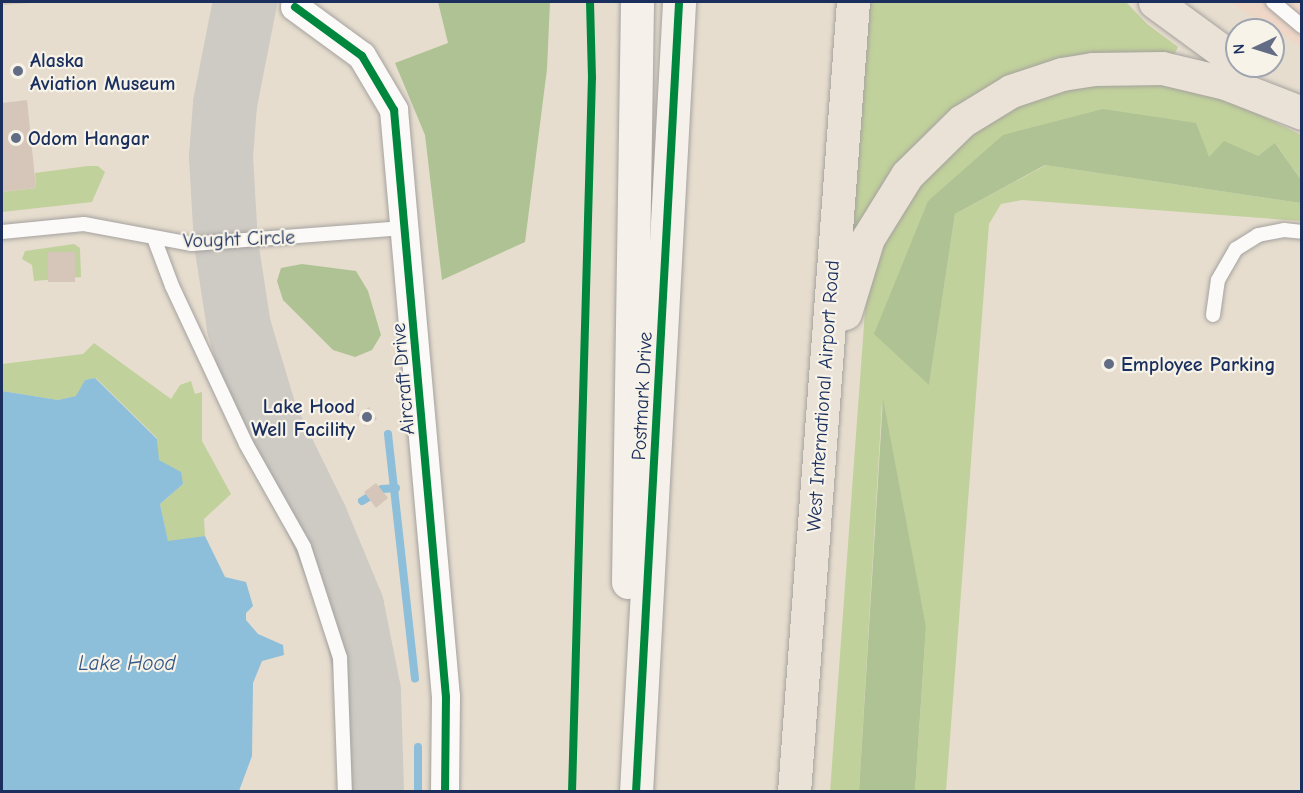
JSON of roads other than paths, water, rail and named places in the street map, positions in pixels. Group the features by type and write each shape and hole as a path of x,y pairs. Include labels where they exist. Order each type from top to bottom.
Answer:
{"main road":[{"name":"West International Airport Road","path":"794,792 853,2"},
{"path":"1155,2 1225,53"},
{"path":"821,435 846,310 868,238 908,175 936,144 985,106 1011,91 1062,74 1143,68 1204,76 1302,113"},
{"path":"1264,78 1302,101"},
{"path":"804,653 810,792"}],"street":[{"name":"Postmark Drive","path":"629,792 628,452 638,2"},
{"name":"Postmark Drive","path":"636,792 680,2"},
{"name":"Aircraft Drive","path":"292,4 362,56 394,110 407,228 446,697 445,792"}],"lane":[{"path":"1273,2 1302,26"},
{"name":"Vought Circle","path":"2,232 84,224 192,244 407,228"},
{"path":"1213,315 1218,280 1236,249 1258,235 1284,230 1302,232"},
{"path":"154,238 172,286 246,444 304,547 340,658 345,792"}],"water":[{"name":"Lake Hood","path":"95,378 157,439 159,460 181,472 183,484 160,504 168,541 205,536 225,577 246,582 253,606 246,613 246,620 258,634 283,645 284,655 262,661 253,683 252,756 239,791 2,791 2,391 58,400 76,396 85,380"}],"waterway":[{"path":"388,434 415,679"},
{"path":"362,501 382,489 396,488"},
{"path":"418,747 418,792"}],"place":[{"name":"Alaska Aviation Museum","path":"18,71"},
{"name":"Odom Hangar","path":"16,138"},
{"name":"Employee Parking","path":"1109,364"},
{"name":"Lake Hood Well Facility","path":"367,417"}]}
